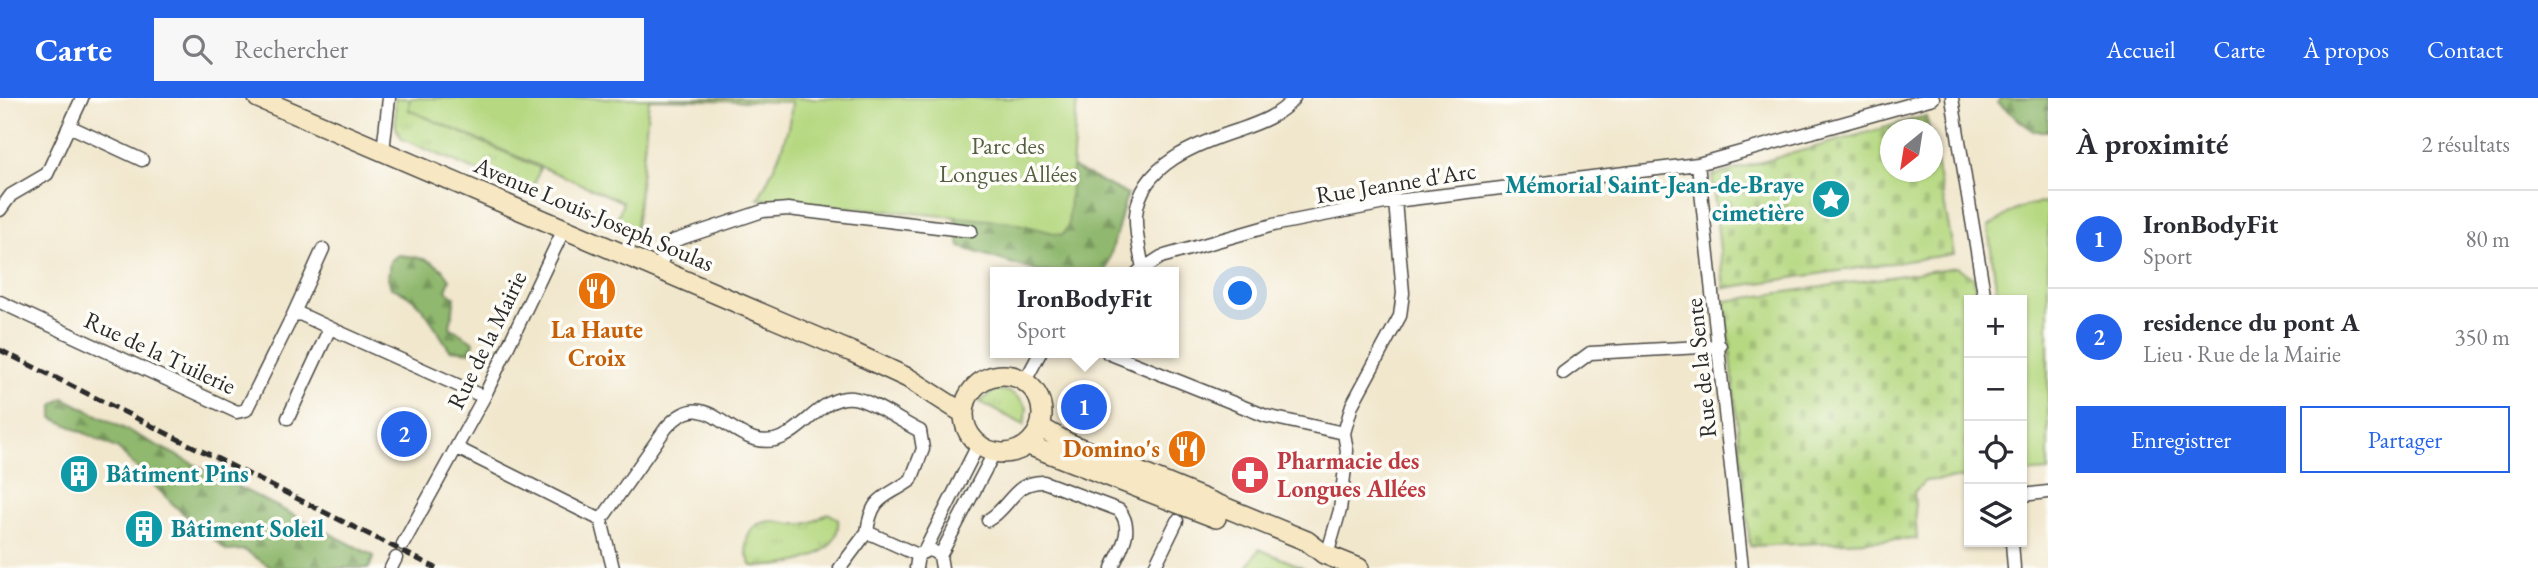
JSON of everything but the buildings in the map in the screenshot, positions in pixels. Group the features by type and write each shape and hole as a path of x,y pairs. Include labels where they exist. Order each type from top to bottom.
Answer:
{"main road":[{"name":"Avenue Louis-Joseph Soulas","path":"258,98 658,267 908,378"},
{"path":"993,375 1012,375 1025,381 1041,404 1040,427 1028,445 1013,452 986,449 966,428 963,413 969,393 985,378 993,375"},
{"path":"908,378 969,393"},
{"path":"908,378 963,413"},
{"path":"1040,427 1068,443 1307,541 1325,554 1359,568"},
{"path":"1028,445 1047,450 1304,552 1325,554"}],"street":[{"path":"0,210 11,195 47,174 82,98"},
{"path":"383,151 389,98"},
{"path":"1140,267 1136,212 1143,194 1165,164 1198,144 1262,122 1294,98"},
{"name":"Rue Jeanne d'Arc","path":"1145,267 1154,261 1273,225 1395,201 1698,164 1933,98"},
{"path":"1952,98 1984,295"},
{"path":"69,126 142,160"},
{"name":"Rue de la Sente","path":"1698,164 1720,346 1742,568"},
{"path":"1325,554 1340,510 1347,451 1344,433 1352,405 1400,316 1403,293 1395,201"},
{"path":"658,267 673,241 769,210 800,211 971,231"},
{"name":"Rue de la Mairie","path":"403,544 484,397 565,227"},
{"path":"293,315 323,249"},
{"name":"Rue de la Tuilerie","path":"0,302 237,412 246,410 293,315"},
{"path":"293,315 300,314 484,397"},
{"path":"288,418 330,328"},
{"path":"1563,373 1590,353 1720,346"},
{"path":"1025,381 1037,358"},
{"path":"1121,358 1266,416 1344,433"},
{"path":"613,568 601,520 676,417 689,411 703,410 754,439 775,441 788,436 832,402 858,398 920,432 924,440 911,480 885,494 874,504 867,532 840,568"},
{"path":"457,448 601,520"},
{"path":"919,558 986,449"},
{"path":"941,562 986,449"},
{"path":"988,520 1001,513 1021,485 1031,481 1044,482 1107,505 1119,510 1126,518 1127,535 1112,568"},
{"path":"2027,494 2048,492"},
{"path":"1154,568 1177,521"},
{"path":"867,532 919,558"},
{"path":"2012,547 2014,568"},
{"path":"919,558 934,551 941,562"},
{"path":"1097,568 1104,568"}],"green space":[{"path":"395,98 411,98 410,110 540,168 531,194 402,139 396,128"},
{"name":"Parc des Longues Allées","path":"410,98 1077,98 1068,226 1062,235 1011,222 758,199 780,152 788,128 792,102 649,99 635,238 614,228 623,202 409,110"},
{"path":"1042,98 1065,164 1127,194 1107,267 1023,267 960,247 952,199"},
{"path":"2000,98 2048,98 2048,131 2033,131 1998,103"},
{"path":"1880,129 1880,182 1940,182 1954,254 1724,288 1712,176"},
{"path":"2048,203 2048,471 2027,473 2027,295 1997,295 1988,227 2016,209"},
{"path":"398,255 427,260 445,272 450,279 446,290 455,297 450,327 474,342 472,352 450,350 418,304 401,291 391,288 388,277 390,261"},
{"path":"1957,267 1974,278 1976,295 1964,295 1964,477 1925,481 1914,492 1917,539 1750,546 1725,301"},
{"path":"996,390 1018,397 1024,404 1027,408 1024,425 980,402"},
{"path":"64,398 374,556 369,568 272,568 244,550 227,551 176,507 118,449 53,418 53,405"},
{"path":"828,513 838,519 837,533 830,544 820,552 793,563 752,566 746,547 752,529 770,521 807,523"},
{"path":"1259,549 1304,568 1247,568"}],"railway":[{"path":"0,350 436,568"}],"place":[{"name":"Mémorial Saint-Jean-de-Braye cimetière","path":"1831,199"},
{"name":"La Haute Croix","path":"597,291"},
{"name":"IronBodyFit","path":"1084,407"},
{"name":"residence du pont A","path":"404,434"},
{"name":"Domino's","path":"1187,449"},
{"name":"Bâtiment Pins","path":"79,474"},
{"name":"Pharmacie des Longues Allées","path":"1250,475"},
{"name":"Bâtiment Soleil","path":"144,529"}]}
